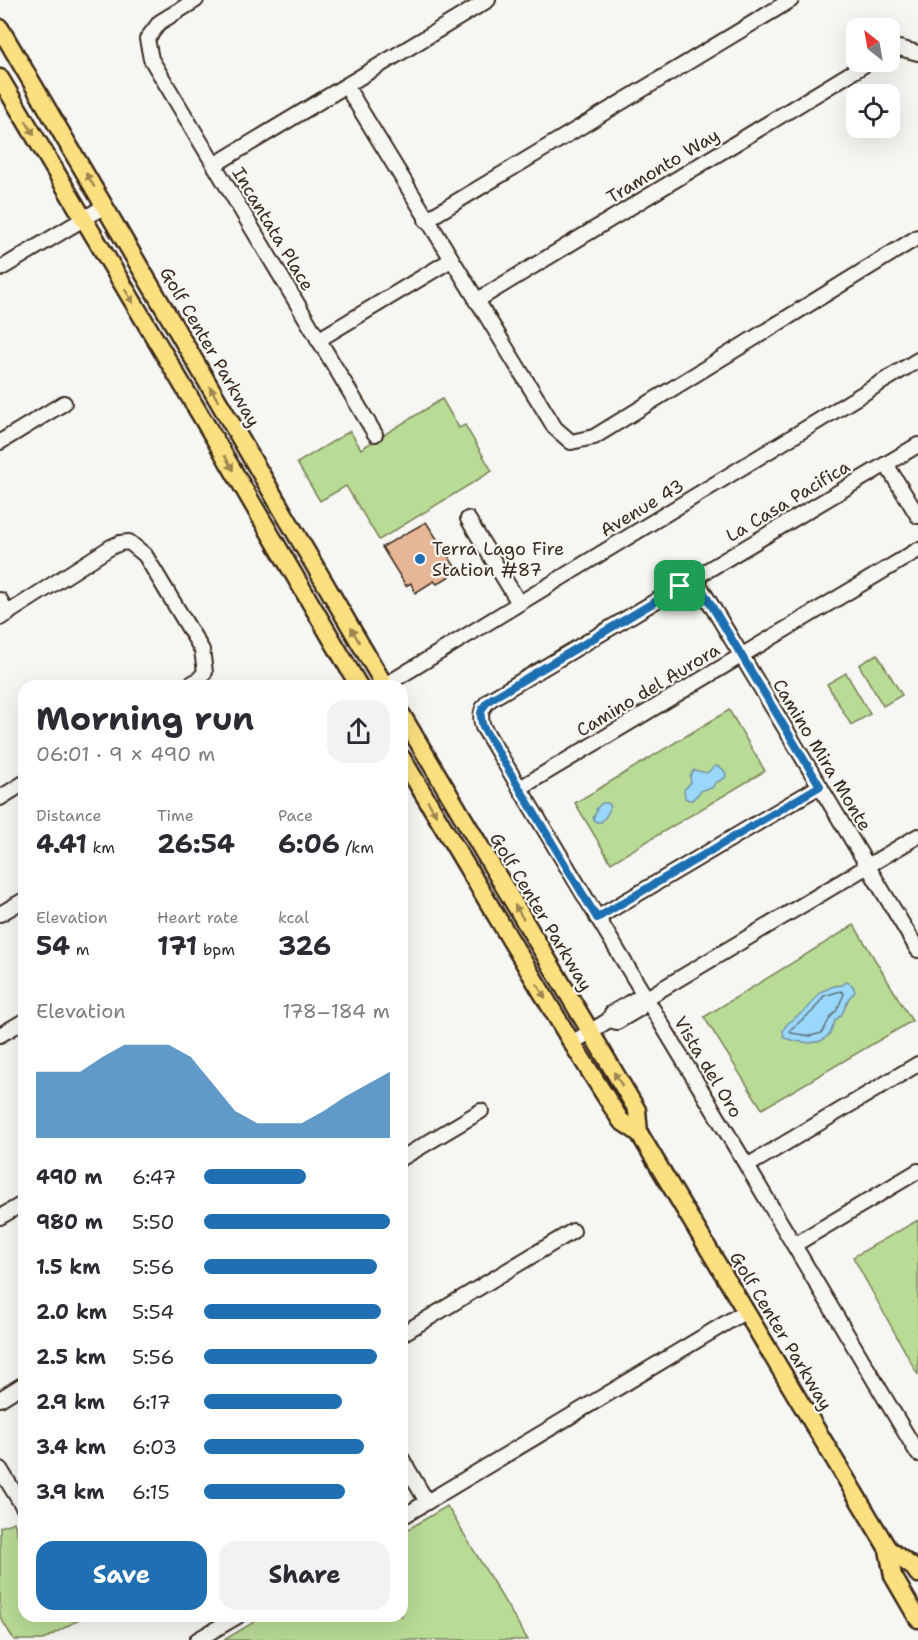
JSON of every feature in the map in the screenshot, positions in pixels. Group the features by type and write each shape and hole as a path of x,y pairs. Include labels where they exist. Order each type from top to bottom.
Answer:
{"main road":[{"name":"Golf Center Parkway","path":"0,28 382,680"},
{"path":"0,78 355,680"},
{"name":"Golf Center Parkway","path":"408,724 637,1110 639,1133"},
{"name":"Golf Center Parkway","path":"408,768 572,1043 621,1121 639,1133 746,1311 888,1549 893,1576 918,1619"},
{"name":"Golf Center Parkway","path":"888,1549 914,1568 918,1574"}],"street":[{"name":"Incantata Place","path":"196,0 160,22 147,39 151,59 375,434"},
{"path":"214,165 488,0"},
{"path":"426,220 791,0"},
{"path":"900,48 918,53"},
{"name":"Tramonto Way","path":"476,301 853,72"},
{"path":"345,86 555,429 571,442 594,437 918,237"},
{"path":"0,269 105,206"},
{"path":"318,340 451,260"},
{"name":"Avenue 43","path":"393,680 918,360"},
{"path":"0,442 64,403"},
{"name":"La Casa Pacifica","path":"491,699 918,445"},
{"path":"886,464 918,516"},
{"path":"468,519 519,603"},
{"path":"0,600 4,616 111,547 129,542 145,555 202,650 205,672 197,680"},
{"name":"Camino del Aurora","path":"520,788 918,550"},
{"name":"Camino Mira Monte","path":"695,578 918,950"},
{"name":"Vista del Oro","path":"491,699 484,705 481,712 483,727 597,918 642,1000 912,1431 918,1454"},
{"path":"597,918 820,786"},
{"path":"0,798 18,787"},
{"path":"572,1043 609,1020 617,1022 639,1009 642,1000 918,836"},
{"path":"0,914 18,904"},
{"path":"0,1035 18,1024"},
{"path":"747,1166 918,1064"},
{"path":"408,1154 481,1111"},
{"path":"794,1245 918,1171"},
{"path":"0,1217 18,1206"},
{"path":"408,1330 573,1231"},
{"path":"408,1513 746,1311"},
{"path":"0,1399 18,1388"},
{"path":"0,1469 18,1498"},
{"path":"408,1470 427,1502"},
{"path":"197,1640 228,1622"}],"green space":[{"path":"442,399 459,428 465,425 492,471 379,540 346,486 320,501 297,463 350,431 361,449"},
{"path":"877,654 902,695 883,706 859,665"},
{"path":"846,673 870,714 851,725 827,684"},
{"path":"729,710 765,771 611,863 575,803"},
{"path":"854,925 912,1021 762,1109 704,1017"},
{"path":"918,1220 918,1375 853,1257"},
{"path":"447,1506 528,1640 224,1640 254,1622 408,1622 408,1529"},
{"path":"14,1522 18,1536 18,1622 74,1622 43,1640 14,1640 0,1617 0,1527"}],"water":[{"path":"715,766 724,770 725,778 715,783 712,788 702,790 692,800 685,798 684,790 691,782 690,776 694,770 707,773"},
{"path":"602,803 610,805 609,810 601,822 596,822 593,818 596,809"},
{"path":"846,982 852,985 855,992 835,1021 830,1034 821,1041 810,1043 784,1038 783,1030 787,1024 808,1008 820,992"}],"building":[{"name":"Terra Lago Fire Station #87","path":"426,522 458,571 437,584 434,581 415,593 411,583 406,586 382,547"}],"place":[{"name":"Terra Lago Fire Station #87","path":"420,559"}],"route":[{"path":"695,578 820,786 597,918 483,727 481,712 484,705 491,699 680,586 695,578"}]}
